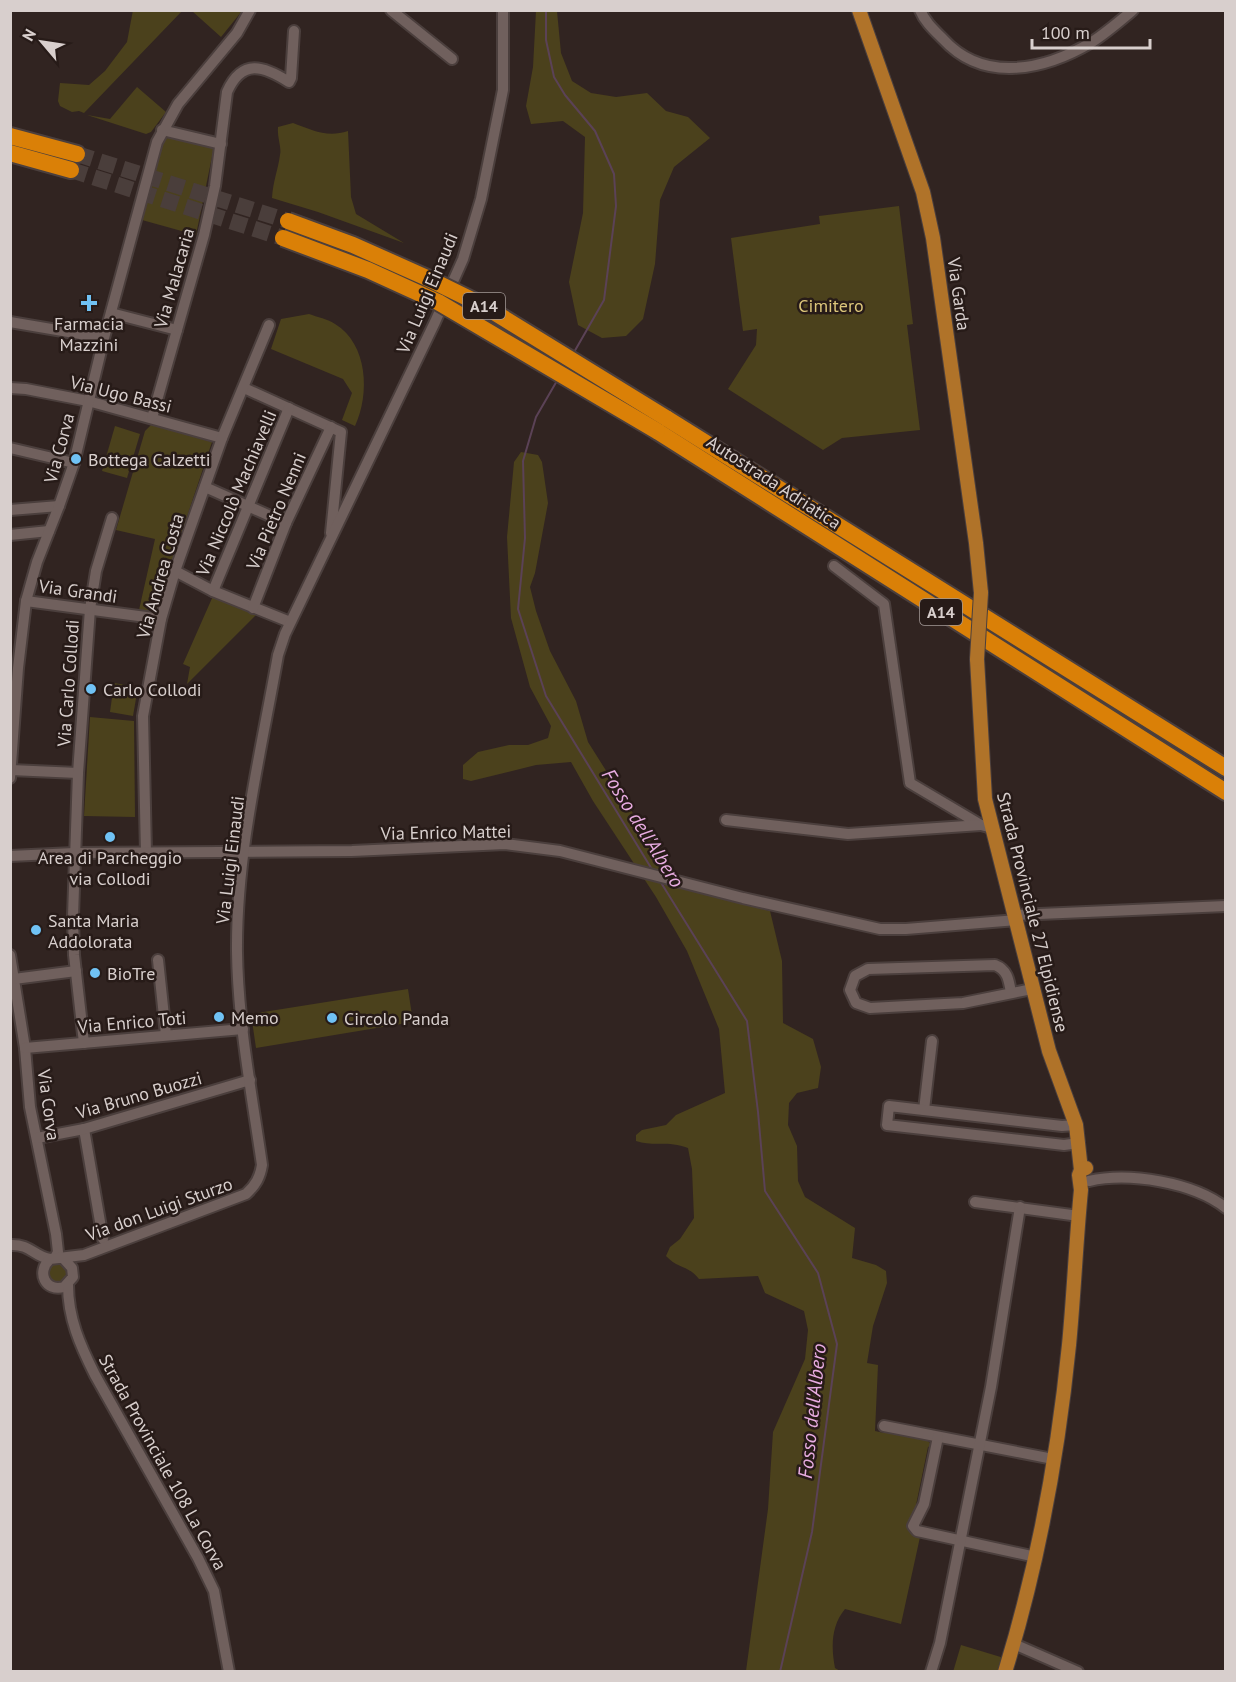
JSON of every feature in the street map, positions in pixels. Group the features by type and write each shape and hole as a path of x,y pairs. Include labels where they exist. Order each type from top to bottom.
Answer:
{"highway":[{"path":"10,136 77,154"},
{"path":"10,153 71,171"},
{"name":"Autostrada Adriatica","path":"288,221 353,244 483,306 1226,792"},
{"name":"Autostrada Adriatica","path":"283,238 368,270 438,302 661,424 1226,768"}],"main road":[{"name":"Via Garda","path":"859,10 923,192 938,272 981,593"},
{"name":"Strada Provinciale 27 Elpidiense","path":"981,593 977,659 987,826 1016,917 1049,1051 1076,1125 1084,1174 1062,1405 1036,1557 1005,1671"}],"street":[{"name":"Via Corva","path":"10,778 14,667 27,601 37,562 74,463 104,338 162,130 178,104 237,33 250,10"},
{"path":"391,10 452,59"},
{"name":"Via Luigi Einaudi","path":"246,1194 257,1182 262,1165 243,1029 237,945 244,853 278,655 290,622 430,333 463,259 481,199 503,90 503,10"},
{"path":"920,10 924,20 960,56 982,64 1015,69 1054,60 1077,49 1092,41 1132,10"},
{"name":"Via Malacaria","path":"152,418 204,235 215,186 227,92 231,82 240,73 260,67 272,71 289,82 294,31"},
{"path":"162,130 221,144"},
{"path":"111,312 177,330"},
{"path":"10,322 104,338"},
{"name":"Via Andrea Costa","path":"146,853 143,716 161,619 175,571 222,438 269,325"},
{"name":"Via Ugo Bassi","path":"10,388 88,401 222,438"},
{"path":"244,388 331,427"},
{"name":"Via Niccolò Machiavelli","path":"213,591 289,408"},
{"name":"Via Luigi Einaudi","path":"331,427 341,432 331,537"},
{"name":"Via Pietro Nenni","path":"253,608 286,523 331,427"},
{"path":"10,448 74,463"},
{"path":"205,487 286,523"},
{"path":"10,510 59,506"},
{"name":"Via Carlo Collodi","path":"84,1043 73,916 78,773 90,609 96,571 112,518"},
{"path":"10,535 49,531"},
{"path":"834,566 884,604 910,783 987,826"},
{"path":"175,571 213,591 290,622"},
{"name":"Via Grandi","path":"27,601 161,619"},
{"path":"11,770 78,773"},
{"path":"726,820 848,834 987,826"},
{"name":"Via Enrico Mattei","path":"10,856 74,853 244,853 505,844 560,851 788,909 880,929 906,929 1016,917 1226,906"},
{"name":"Via Corva","path":"11,958 25,1048 30,1107 56,1234 58,1252 56,1258"},
{"path":"158,960 166,1035"},
{"path":"1011,993 1006,973 995,965 868,969 855,976 850,990 856,1003 870,1008 963,1004 1011,993 1032,988"},
{"path":"14,979 76,971"},
{"name":"Via Enrico Toti","path":"25,1048 243,1029"},
{"path":"924,1110 932,1041"},
{"name":"Via Bruno Buozzi","path":"37,1138 84,1129 250,1080"},
{"path":"1076,1125 1062,1126 889,1106 887,1125 1064,1145 1079,1143"},
{"path":"980,1136 982,1117"},
{"path":"84,1129 102,1239"},
{"path":"1084,1174 1104,1178 1155,1181 1186,1187 1226,1208"},
{"name":"Via don Luigi Sturzo","path":"72,1268 84,1255 99,1247 246,1194"},
{"path":"975,1202 1079,1216"},
{"path":"931,1671 940,1643 961,1540 1004,1315 1020,1207"},
{"path":"21,1245 42,1258 56,1258 72,1268 73,1277 68,1285 56,1288 48,1285 31,1255 10,1247 21,1245"},
{"name":"Via don Luigi Sturzo","path":"56,1258 84,1255"},
{"path":"42,1271 56,1258"},
{"name":"Strada Provinciale 108 La Corva","path":"68,1285 68,1306"},
{"name":"Strada Provinciale 108 La Corva","path":"56,1288 68,1306 80,1344 95,1375 198,1558 214,1591 229,1671"},
{"path":"884,1426 1053,1459"},
{"path":"938,1437 924,1504 913,1526 917,1531 1036,1557"},
{"path":"1014,1644 1078,1671"}],"green space":[{"path":"133,10 182,11 84,113 72,112 60,106 58,101 60,83 89,85 105,71 127,42"},
{"path":"192,11 242,11 221,37"},
{"path":"536,11 557,11 561,53 572,81 591,93 616,97 647,93 666,111 688,117 710,138 674,167 660,200 655,264 643,319 626,336 602,338 578,325 569,282 583,213 585,137 563,121 531,124 526,106 533,67"},
{"path":"137,87 166,112 151,132 146,134 87,115 110,119"},
{"path":"293,123 326,133 348,131 351,197 356,214 404,243 272,198 280,152 278,127"},
{"path":"165,137 214,147 196,235 142,220"},
{"name":"Cimitero","path":"899,206 913,324 907,325 920,430 842,438 823,450 728,389 756,345 757,329 743,331 731,238 820,224 819,216"},
{"path":"309,314 332,322 346,333 360,357 363,370 363,399 355,426 342,420 352,393 343,379 271,349 281,319"},
{"path":"151,425 212,442 155,612 139,610 155,539 116,530 145,431"},
{"path":"115,426 140,434 127,478 102,471"},
{"path":"521,452 538,455 542,462 548,503 535,573 530,587 550,651 576,701 588,742 680,888 770,911 782,961 783,1023 813,1039 821,1067 818,1088 797,1093 789,1103 788,1125 797,1146 798,1181 805,1197 855,1228 852,1258 876,1265 886,1271 887,1283 873,1326 867,1363 878,1365 875,1431 884,1433 885,1429 922,1437 933,1445 928,1447 916,1505 922,1504 917,1512 920,1537 901,1624 845,1609 837,1622 833,1637 835,1668 840,1671 746,1671 768,1509 773,1432 805,1359 808,1330 804,1311 765,1293 758,1276 699,1279 691,1271 666,1256 670,1247 680,1239 694,1218 692,1169 688,1148 674,1144 642,1143 636,1141 636,1135 642,1130 666,1125 676,1115 725,1093 719,1029 687,951 656,897 593,801 571,762 536,765 471,781 463,779 463,765 478,752 509,745 528,745 548,738 551,726 530,687 511,618 507,537 514,462"},
{"path":"213,596 256,615 187,684 190,667 183,664"},
{"path":"114,683 138,687 133,716 110,712"},
{"path":"90,717 134,721 135,817 84,816"},
{"name":"Circolo Panda","path":"408,989 413,1022 256,1048 251,1014"},
{"path":"58,1263 65,1266 68,1273 65,1280 58,1283 51,1280 48,1273 51,1266"},
{"path":"961,1645 1004,1658 999,1671 953,1672"}],"waterway":[{"name":"Fosso dell'Albero","path":"546,10 546,40 554,77 565,95 595,131 614,174 616,206 604,300 573,354"},
{"name":"Fosso dell'Albero","path":"558,379 536,417 523,461 525,538 518,609 546,696 653,871"},
{"name":"Fosso dell'Albero","path":"660,881 747,1021 765,1191 818,1273 837,1344 812,1532 780,1672"}],"tunnel":[{"path":"77,154 288,221"},
{"path":"71,170 283,238"}],"place":[{"name":"Farmacia Mazzini","path":"89,303"},
{"name":"Bottega Calzetti","path":"76,459"},
{"name":"Carlo Collodi","path":"91,689"},
{"name":"Area di Parcheggio via Collodi","path":"110,837"},
{"name":"Santa Maria Addolorata","path":"36,930"},
{"name":"BioTre","path":"95,973"},
{"name":"Memo","path":"219,1017"},
{"name":"Circolo Panda","path":"332,1018"}]}
